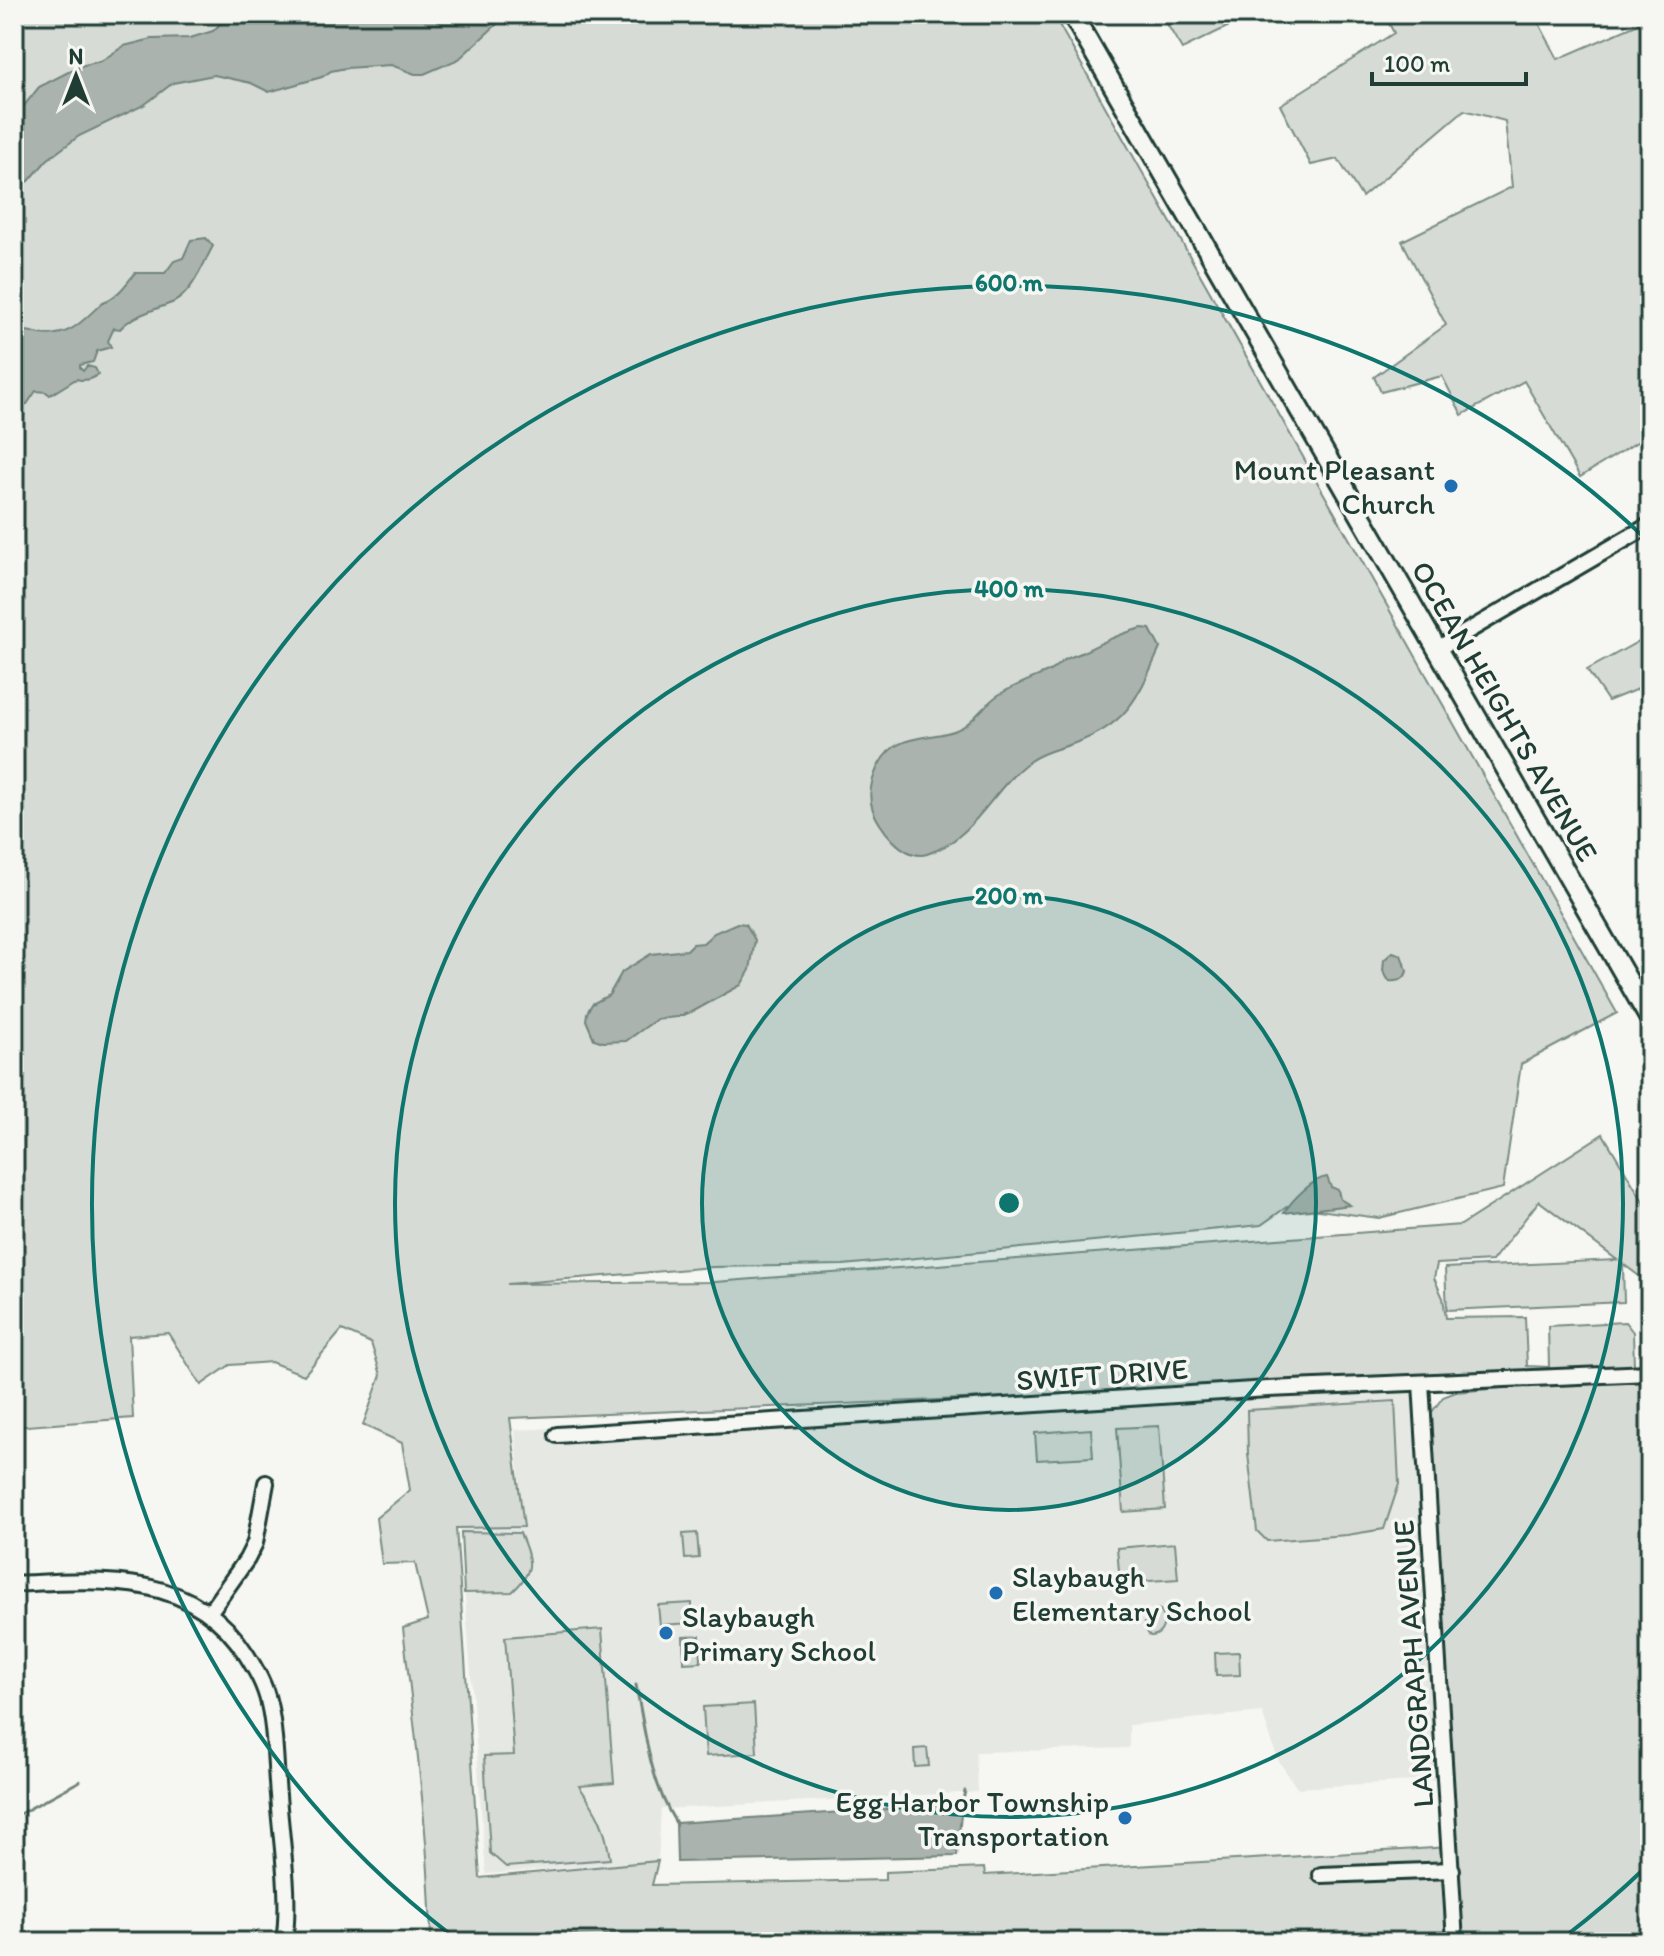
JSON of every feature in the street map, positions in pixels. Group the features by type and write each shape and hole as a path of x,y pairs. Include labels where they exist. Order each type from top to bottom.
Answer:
{"main road":[{"name":"OCEAN HEIGHTS AVENUE","path":"1072,14 1650,1019"}],"street":[{"path":"1437,649 1650,525"},
{"name":"SWIFT DRIVE","path":"557,1435 1268,1389 1650,1373"},
{"name":"LANDGRAPH AVENUE","path":"1421,1383 1455,1942"},
{"path":"209,1613 255,1543 266,1483"},
{"path":"14,1584 129,1582 165,1590 209,1613 227,1627 263,1683 269,1701 286,1908 284,1942"},
{"path":"1321,1875 1452,1870"}],"shaded area":[{"path":"14,14 1053,14 1617,1013 1521,1064 1503,1188 1379,1218 1288,1206 1261,1225 843,1265 713,1267 507,1284 715,1282 1461,1225 1603,1134 1650,1213 1650,1284 1623,1264 1624,1302 1447,1310 1445,1268 1617,1260 1539,1201 1492,1261 1437,1264 1434,1278 1443,1298 1446,1318 1525,1317 1527,1366 1549,1367 1548,1326 1625,1322 1633,1332 1634,1365 1645,1364 1650,1336 1650,1367 1598,1372 510,1418 524,1527 456,1528 480,1878 658,1861 652,1885 885,1880 885,1872 984,1868 985,1875 1450,1847 1440,1568 1429,1416 1443,1397 1456,1392 1650,1375 1650,1942 744,1942 742,1939 616,1942 615,1934 560,1935 559,1931 498,1939 498,1942 431,1942 417,1745 403,1628 428,1620 415,1563 382,1564 376,1518 410,1490 402,1443 363,1425 381,1375 371,1343 342,1330 304,1375 271,1362 230,1365 201,1385 168,1333 129,1336 133,1418 14,1427"},
{"path":"303,14 508,14 459,59 424,74 391,65 346,68 269,92 251,83 214,75 173,83 144,105 79,136 47,160 29,181 14,185 14,118 39,87 80,66 101,61 124,46 152,39 190,38 213,31 222,22"},
{"path":"1161,14 1254,14 1182,49"},
{"path":"1384,14 1534,14 1558,59 1650,19 1650,434 1580,477 1524,381 1462,415 1442,376 1381,392 1374,377 1446,325 1402,241 1512,187 1505,121 1464,110 1362,197 1338,159 1311,165 1280,105 1394,33"},
{"path":"206,238 213,246 187,292 174,302 137,317 120,329 114,328 108,341 111,347 97,351 93,362 80,365 83,371 87,366 95,368 98,374 88,380 76,379 50,395 36,391 27,404 22,405 25,414 14,425 15,333 24,331 51,335 68,331 117,294 135,273 165,273 174,261 183,258 191,240"},
{"path":"1142,628 1150,629 1160,648 1137,695 1108,727 1030,761 971,825 944,847 927,854 909,852 893,840 879,823 872,807 872,783 878,766 894,747 956,730 969,723 995,697 1050,671 1066,659"},
{"path":"1650,635 1650,684 1608,701 1587,670"},
{"path":"737,923 746,924 755,940 750,970 741,985 694,1011 657,1019 626,1041 603,1042 594,1039 586,1020 587,1013 592,1004 609,995 622,972 651,954 687,950 693,944 703,943 714,933"},
{"path":"1393,952 1401,955 1407,971 1401,980 1389,981 1383,971 1384,960"},
{"path":"1327,1177 1331,1187 1338,1190 1340,1199 1350,1205 1284,1213 1309,1186"},
{"path":"1421,1383 1446,1779 1297,1788 1278,1760 1262,1712 1129,1725 1129,1748 976,1752 978,1792 661,1809 658,1861 486,1874 460,1529 524,1527 515,1430"},
{"path":"1395,1401 1399,1484 1384,1529 1267,1541 1257,1531 1248,1454 1247,1410"},
{"path":"1159,1426 1165,1509 1123,1512 1117,1428"},
{"path":"1091,1429 1093,1457 1037,1460 1035,1433"},
{"path":"461,1532 520,1533 529,1565 525,1577 512,1592 464,1593"},
{"path":"697,1533 699,1558 685,1559 683,1534"},
{"path":"1175,1543 1178,1579 1120,1583 1117,1548"},
{"path":"692,1603 692,1623 660,1625 658,1605"},
{"path":"1155,1609 1160,1610 1165,1619 1159,1633 1150,1636 1144,1627 1146,1619"},
{"path":"602,1629 614,1783 579,1786 600,1820 610,1859 506,1867 490,1853 484,1756 514,1755 505,1637"},
{"path":"700,1636 701,1662 684,1663 683,1637"},
{"path":"1239,1652 1240,1675 1216,1676 1215,1653"},
{"path":"754,1704 757,1753 706,1756 703,1707"},
{"path":"927,1748 929,1766 915,1767 914,1749"},
{"path":"962,1804 957,1856 677,1862 676,1823"}],"waterway":[{"path":"636,1685 654,1774 676,1823"},
{"path":"14,1817 80,1781"},
{"path":"962,1804 965,1791"}],"place":[{"name":"Mount Pleasant Church","path":"1451,486"},
{"name":"Slaybaugh Elementary School","path":"996,1593"},
{"name":"Slaybaugh Primary School","path":"666,1633"},
{"name":"Egg Harbor Township Transportation","path":"1125,1818"}]}
